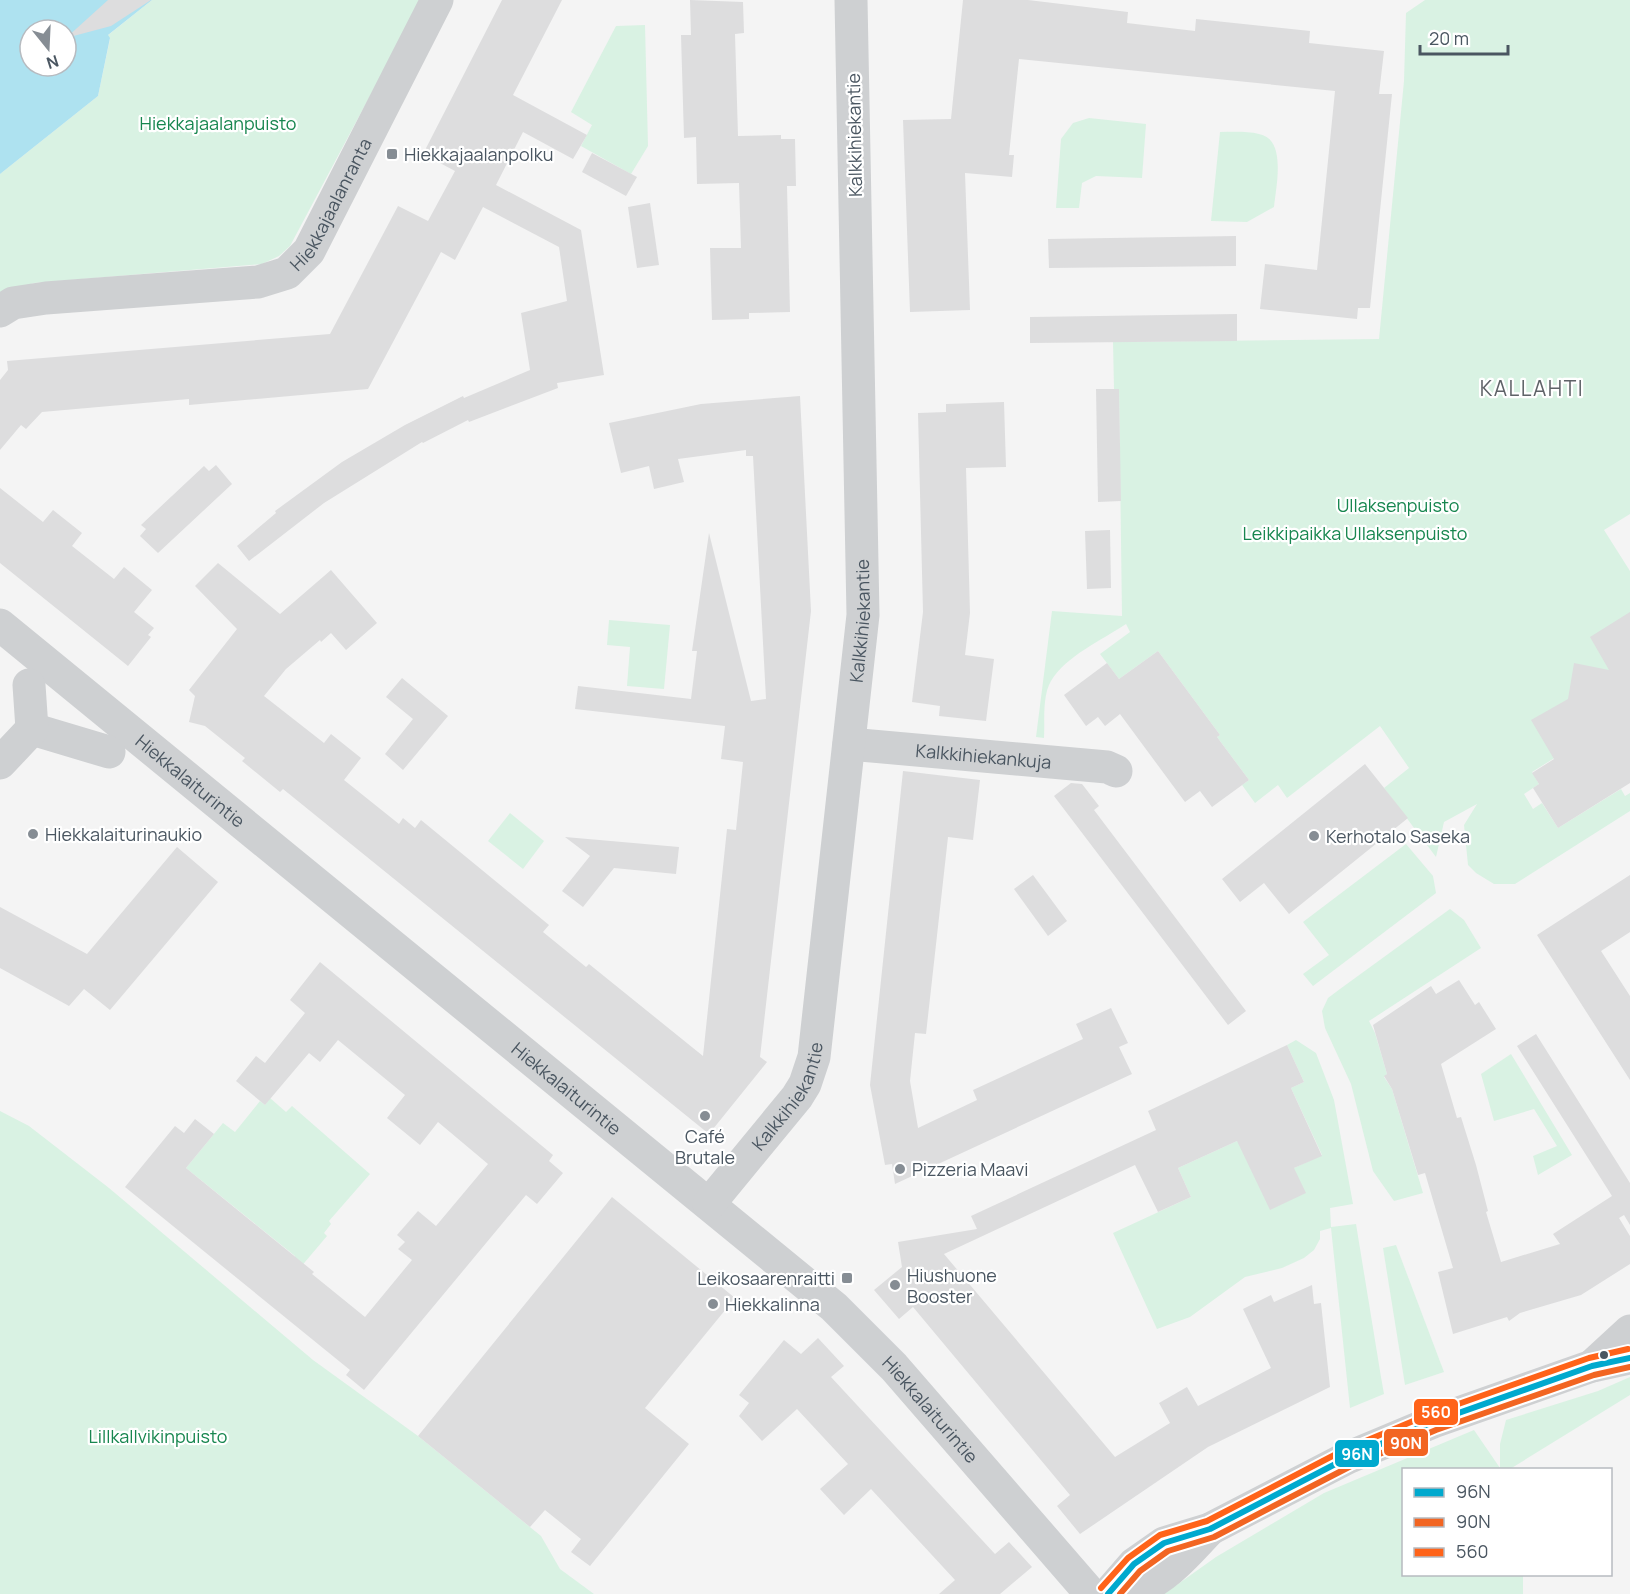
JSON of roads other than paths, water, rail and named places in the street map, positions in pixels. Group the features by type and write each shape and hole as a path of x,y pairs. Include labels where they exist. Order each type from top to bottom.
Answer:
{"street":[{"name":"Hiekkajaalanranta","path":"0,311 13,303 46,298 258,282 287,273 309,251 437,0"},
{"name":"Kalkkihiekantie","path":"709,1204 797,1097 814,1057 863,615 851,0"},
{"name":"Hiekkalaiturintie","path":"0,625 804,1281 863,1334 1091,1594"},
{"path":"0,763 32,729 28,686"},
{"path":"32,729 109,752"},
{"name":"Kalkkihiekankuja","path":"849,744 1107,767 1116,771"},
{"path":"1592,1366 1630,1331"},
{"path":"1108,1594 1134,1564 1164,1543 1210,1529 1311,1475 1390,1439 1592,1366 1630,1358"},
{"path":"1128,1594 1148,1587 1163,1576 1210,1529"}],"water":[{"path":"0,0 152,0 108,35 110,38 98,96 0,174"}],"place":[{"name":"Hiekkajaalanpolku","path":"392,154"},
{"name":"Hiekkalaiturinaukio","path":"33,834"},
{"name":"Kerhotalo Saseka","path":"1314,836"},
{"name":"Café Brutale","path":"705,1116"},
{"name":"Pizzeria Maavi","path":"900,1169"},
{"name":"Leikosaarenraitti","path":"847,1278"},
{"name":"Hiushuone Booster","path":"895,1285"},
{"name":"Hiekkalinna","path":"713,1304"}],"district":[{"name":"KALLAHTI","path":"1532,388"}],"park label":[{"name":"Hiekkajaalanpuisto","path":"218,123"},
{"name":"Ullaksenpuisto","path":"1398,505"},
{"name":"Leikkipaikka Ullaksenpuisto","path":"1355,533"},
{"name":"Lillkallvikinpuisto","path":"158,1436"}]}
